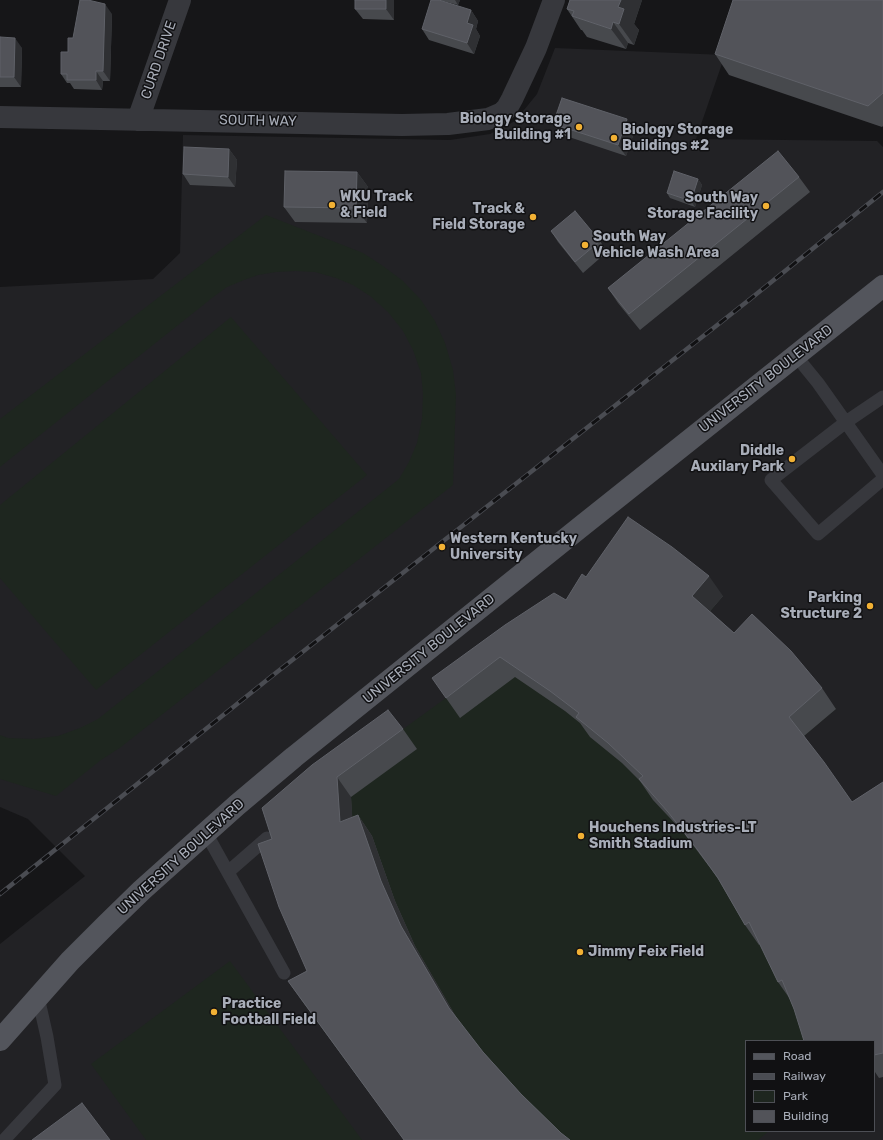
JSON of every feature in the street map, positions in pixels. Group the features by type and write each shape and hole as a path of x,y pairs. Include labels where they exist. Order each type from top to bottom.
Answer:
{"main road":[{"name":"UNIVERSITY BOULEVARD","path":"0,1040 70,961 142,890 206,833 300,753 583,525 882,289"}],"street":[{"name":"CURD DRIVE","path":"138,120 180,0"},
{"name":"SOUTH WAY","path":"0,117 427,125 488,119 502,113 507,108 532,55 554,0"}],"lane":[{"path":"796,356 818,383 883,475"},
{"path":"883,397 846,422 771,480 818,534 883,479"},
{"path":"206,833 284,973"},
{"path":"228,872 267,838"},
{"path":"4,1140 55,1085 47,1037 38,997"}],"shaded area":[{"name":"Western Kentucky University","path":"555,48 725,55 696,139 877,141 883,147 883,1140 0,1140 0,944 85,876 28,819 0,807 0,287 153,279 180,253 183,135 450,140 490,134 515,121 537,94"}],"green space":[{"path":"266,215 363,253 403,281 421,300 435,321 445,343 453,370 456,395 453,485 121,747 101,760 56,796 0,779 0,735 8,738 34,739 58,736 80,728 98,719 399,479 409,462 417,443 422,419 423,394 421,373 413,350 403,331 388,312 370,296 353,285 315,272 296,271 258,275 227,287 0,467 0,419"},
{"path":"231,317 367,475 96,690 0,578 0,505"},
{"name":"Houchens Industries-LT Smith Stadium","path":"687,567 723,596 709,613 731,636 805,672 836,709 803,737 838,782 866,822 877,1072 875,1073 875,1040 745,1040 745,1132 768,1132 758,1140 404,1140 302,1001 321,992 326,785 519,645"},
{"name":"Practice Football Field","path":"230,961 362,1140 146,1140 91,1064"}],"building":[{"path":"80,0 88,0 105,4 103,71 96,71 96,80 67,80 67,74 61,74 61,52 68,52 68,38 73,38"},
{"path":"355,0 386,0 386,9 355,9"},
{"path":"431,0 439,0 471,10 467,23 473,25 467,43 422,29"},
{"path":"570,0 621,0 618,7 624,9 619,24 613,22 611,29 572,16 574,11 567,9"},
{"path":"733,0 883,0 883,93 868,106 715,54"},
{"path":"0,37 15,38 14,77 0,77"},
{"path":"562,98 627,119 618,145 553,124"},
{"path":"184,147 229,149 228,177 183,174"},
{"path":"778,151 799,177 629,314 608,288"},
{"path":"285,171 357,172 356,208 284,207"},
{"path":"674,171 698,179 691,201 667,193"},
{"path":"575,211 600,241 575,262 551,231"},
{"path":"628,517 672,547 709,576 692,596 734,633 752,614 791,651 822,688 789,717 824,762 852,802 883,782 883,1053 875,1055 875,1040 804,1040 794,1009 782,980 778,982 749,922 745,925 718,878 697,849 668,812 639,779 643,776 608,743 576,717 579,713 500,657 446,698 432,678 505,625 554,593 566,600 582,574 586,577"},
{"path":"388,710 403,729 337,777 340,822 358,815 381,881 401,926 449,1008 483,1052 521,1094 570,1140 404,1140 288,981 307,971 279,907 258,844 272,839 262,808 312,765"},
{"path":"82,1103 110,1140 32,1140"}],"railway":[{"path":"0,894 272,676 749,300 883,192"}],"place":[{"name":"Biology Storage Building #1","path":"579,127"},
{"name":"Biology Storage Buildings #2","path":"614,138"},
{"name":"WKU Track & Field","path":"332,205"},
{"name":"South Way Storage Facility","path":"766,206"},
{"name":"Track & Field Storage","path":"533,217"},
{"name":"South Way Vehicle Wash Area","path":"585,245"},
{"name":"Diddle Auxilary Park","path":"792,459"},
{"name":"Western Kentucky University","path":"442,547"},
{"name":"Parking Structure 2","path":"870,606"},
{"name":"Houchens Industries-LT Smith Stadium","path":"581,836"},
{"name":"Jimmy Feix Field","path":"580,952"},
{"name":"Practice Football Field","path":"214,1012"}]}
